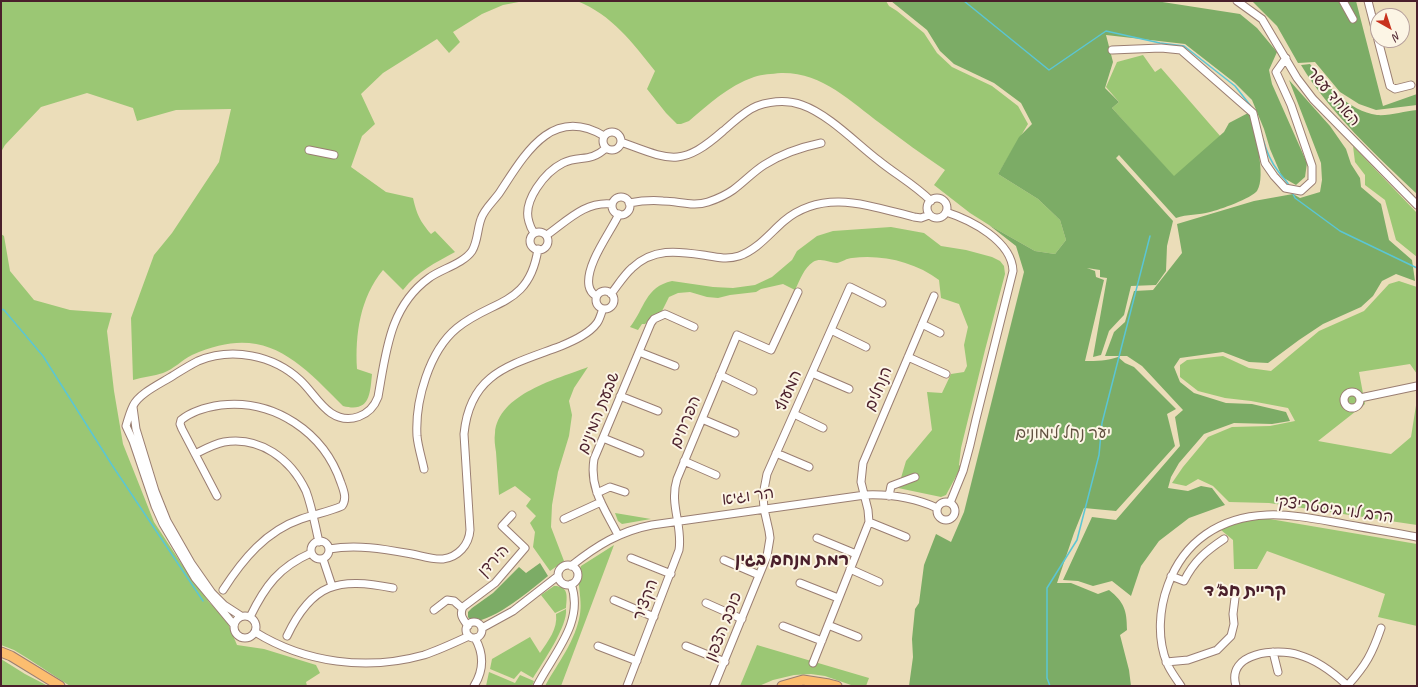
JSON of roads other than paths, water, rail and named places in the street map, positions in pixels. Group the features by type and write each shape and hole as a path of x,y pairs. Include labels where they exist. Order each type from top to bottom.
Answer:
{"main road":[{"path":"1,652 60,686"},
{"path":"782,686 803,680 837,686"}],"street":[{"name":"האחד עשר","path":"1237,1 1262,19 1297,78 1313,99 1417,205"},
{"path":"1343,1 1353,19"},
{"path":"1112,50 1161,48 1181,50 1253,112 1265,163 1274,176 1289,189 1301,191 1312,181 1312,166 1291,105 1276,72 1286,58"},
{"path":"1380,48 1390,86 1395,89 1411,85"},
{"path":"621,142 657,155 680,157 696,152 705,146 735,120 751,109 766,104 788,102 800,104 820,114 931,201"},
{"path":"234,625 195,578 154,506 133,441 126,426 133,405 141,396 198,361 220,355 242,354 260,357 286,369 301,381 332,414 346,418 359,417 365,414 375,404 380,387 391,331 404,304 429,278 470,254 475,244 481,218 516,167 535,144 551,132 569,126 580,126 587,128 604,136"},
{"path":"615,132 620,137 621,142 618,148 614,150 606,148 602,143 604,136 608,133 615,132"},
{"path":"629,203 662,201 692,204 706,203 734,190 755,172 773,160 802,147 821,143"},
{"path":"534,233 528,221 528,211 530,200 543,179 562,163 574,159 593,157 606,148"},
{"path":"309,150 334,155"},
{"path":"596,296 606,291 611,294 613,298 612,304 608,308 603,309 597,305 596,296 592,292 589,285 593,263 598,251 619,214 626,212 630,207 626,199 619,197 614,200 612,204 613,210 619,214"},
{"path":"936,199 942,200 946,207 946,212 941,217 935,218 929,214 927,208 931,201 936,199"},
{"path":"611,294 632,268 649,257 660,253 675,251 719,258 730,258 741,255 755,248 794,213 814,205 836,201 870,206 921,218 929,214"},
{"path":"546,235 585,208 599,204 612,204"},
{"path":"946,212 965,219 999,242 1010,256 1013,266 1013,272 970,446 963,471 950,503"},
{"path":"541,232 546,235 548,244 544,248 534,248 531,244 531,238 534,233 541,232"},
{"path":"424,469 417,438 418,409 422,392 436,354 446,339 457,328 518,293 526,283 533,268 538,249"},
{"name":"המעוף","path":"764,509 763,495 767,474 850,287 882,303"},
{"name":"הפרחים","path":"677,522 674,488 737,335 771,350 798,292"},
{"name":"הנחלים","path":"868,522 868,510 861,482 863,463 934,296"},
{"path":"329,549 342,547 380,548 437,559 452,557 461,551 468,541 470,530 464,434 465,420 472,400 485,383 501,370 571,342 586,333 597,323 603,309"},
{"name":"שבעת המינים","path":"618,535 597,493 592,469 594,459 654,319 665,314 694,327"},
{"path":"922,324 940,333"},
{"path":"831,330 866,347"},
{"path":"639,352 675,366"},
{"path":"908,357 946,374"},
{"path":"812,373 849,389"},
{"path":"720,375 753,391"},
{"path":"1360,398 1417,386"},
{"path":"620,396 658,411"},
{"path":"217,496 180,424 181,420 191,414 207,408 231,404 256,406 276,412 299,425 311,434 326,453 340,480 345,500 342,506 312,515 290,524 264,540 242,562 223,590"},
{"path":"133,405 136,429 155,491 167,521 191,563 212,593 224,605 241,616 250,617 254,621 256,626 255,632 250,637 241,637 235,632 235,620 241,616"},
{"path":"794,414 823,428"},
{"path":"702,419 735,433"},
{"path":"602,438 640,453"},
{"path":"196,454 213,445 232,441 249,442 267,448 283,459 300,480 306,492 319,542"},
{"path":"776,453 809,467"},
{"path":"684,461 716,475"},
{"path":"889,496 891,486 915,476"},
{"path":"597,493 610,487 625,492"},
{"name":"הר וגיא","path":"571,566 597,546 618,535 645,526 864,495 889,496 919,501 938,508"},
{"path":"564,519 601,502"},
{"path":"944,502 950,503 954,506 955,512 952,518 943,520 938,516 938,508 944,502"},
{"name":"כוכב הצפון","path":"714,686 767,556 770,538 764,509"},
{"name":"הירדן","path":"462,608 495,583 525,548 502,526 512,515"},
{"name":"הרב לוי ביסטריצקי","path":"1181,686 1166,662 1161,640 1160,619 1165,594 1175,567 1183,556 1202,537 1229,521 1247,517 1268,515 1297,516 1417,537"},
{"name":"הקציר","path":"627,686 678,556 680,544 677,522"},
{"path":"813,662 868,522 906,537"},
{"path":"817,538 856,554"},
{"path":"1171,576 1184,581 1190,568 1207,550 1224,540"},
{"path":"319,542 325,543 329,549 327,556 323,559 317,559 311,553 312,545 319,542"},
{"path":"250,617 259,599 276,576 296,560 311,553"},
{"path":"631,558 671,574"},
{"path":"323,559 332,586"},
{"path":"724,560 759,575"},
{"path":"482,628 516,608 558,576 561,568 567,565 571,566 576,569 578,575 575,581 571,584 564,584 559,580 558,576"},
{"path":"850,569 879,582"},
{"path":"800,582 838,598"},
{"path":"287,636 305,604 318,593 332,586 359,584 393,588"},
{"path":"537,686 565,638 573,619 575,599 571,584"},
{"path":"1166,662 1188,660 1217,650 1231,636 1234,624 1233,614 1236,590"},
{"path":"434,610 447,600 454,601 462,608 460,615 468,626"},
{"path":"614,600 654,617"},
{"path":"706,603 742,619"},
{"path":"255,632 279,645 305,654 338,662 393,662 439,650 472,637 481,635 482,628 476,622 470,623 467,632 472,637 481,651 481,674 474,686"},
{"path":"828,625 858,637"},
{"path":"783,626 822,641"},
{"path":"1236,686 1235,682 1237,667 1244,660 1251,656 1272,652 1299,654 1328,670 1348,686 1368,660 1373,651 1381,628"},
{"path":"598,646 637,661"},
{"path":"686,646 725,662"},
{"path":"1272,652 1278,672"}],"waterway":[{"path":"964,1 1049,70 1106,31 1160,43 1184,46 1235,86 1254,110"},
{"path":"1263,139 1273,164 1290,187"},
{"path":"1292,192 1295,198 1340,231 1417,268"},
{"path":"1050,686 1047,678 1047,588 1077,540 1099,455 1102,423 1150,236"},
{"path":"1,309 4,310 43,356 112,465 203,601"}],"district":[{"name":"רמת מנחם בגין","path":"792,561"},
{"name":"קריית חב\"ד","path":"1245,592"}],"park label":[{"name":"יער נחל לימונים","path":"1063,434"}]}
